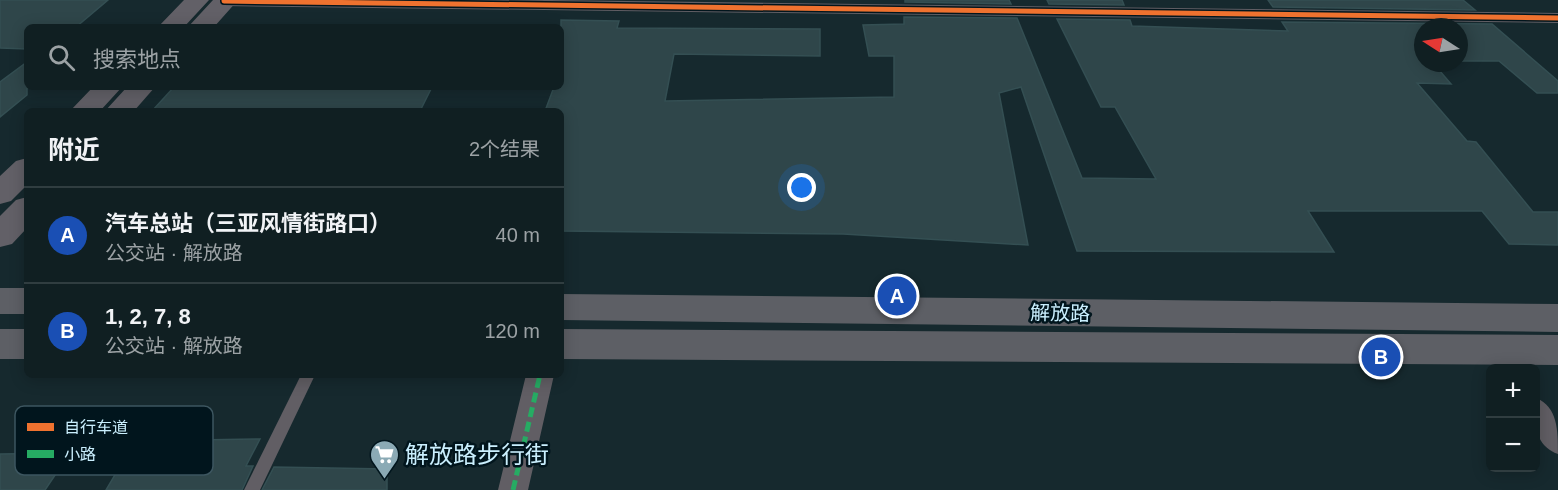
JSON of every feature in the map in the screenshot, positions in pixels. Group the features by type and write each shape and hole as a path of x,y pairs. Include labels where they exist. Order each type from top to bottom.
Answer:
{"main road":[{"path":"173,24 197,0"},
{"path":"203,24 225,1"},
{"path":"87,108 106,90"},
{"path":"122,108 139,90"},
{"path":"0,194 24,171"},
{"path":"0,236 24,211"},
{"path":"0,301 24,301"},
{"name":"解放路","path":"564,308 1558,318"},
{"path":"0,344 24,344"},
{"name":"解放路","path":"564,344 1498,359 1558,350"}],"street":[{"path":"225,1 1558,18"},
{"path":"513,490 539,378"},
{"path":"1540,416 1558,441"}],"lane":[{"path":"252,490 307,378"}],"building":[{"path":"0,0 108,0 80,24 24,24 24,49 0,48"},
{"path":"905,0 1009,0 1011,4 905,2"},
{"path":"1047,0 1122,0 1124,5 1049,4"},
{"path":"1268,0 1463,0 1475,10 1273,7"},
{"path":"904,17 1017,18 1082,178 1156,179 1115,107 1101,107 1057,19 1130,20 1132,26 1288,31 1282,22 1414,23 1414,72 1441,72 1451,84 1417,83 1467,141 1476,142 1533,212 1558,212 1558,245 1509,244 1482,211 1308,211 1334,252 1077,251 1021,87 999,93 1028,245 843,234 564,231 564,108 546,108 553,90 564,90 564,24 561,24 561,20 619,21 617,28 820,29 820,56 674,54 665,101 894,97 894,56 869,56 863,25 904,24"},
{"path":"1468,24 1492,24 1558,81 1558,93 1537,93 1499,61 1468,61"},
{"path":"24,64 24,90 27,90 27,95 0,117 0,82"},
{"path":"171,90 430,90 422,108 155,108"},
{"path":"260,439 246,466 253,466 242,490 106,490 115,475 213,475 213,440"},
{"path":"0,454 15,454 15,475 55,475 45,490 0,490"},
{"path":"274,467 387,469 387,490 262,490"}],"marked path":[{"path":"513,490 539,378"}],"cycle path":[{"path":"224,1 1558,18"}],"place":[{"name":"汽车总站（三亚风情街路口）","path":"897,296"},
{"name":"1, 2, 7, 8","path":"1381,357"},
{"name":"解放路步行街","path":"384,480"}]}
